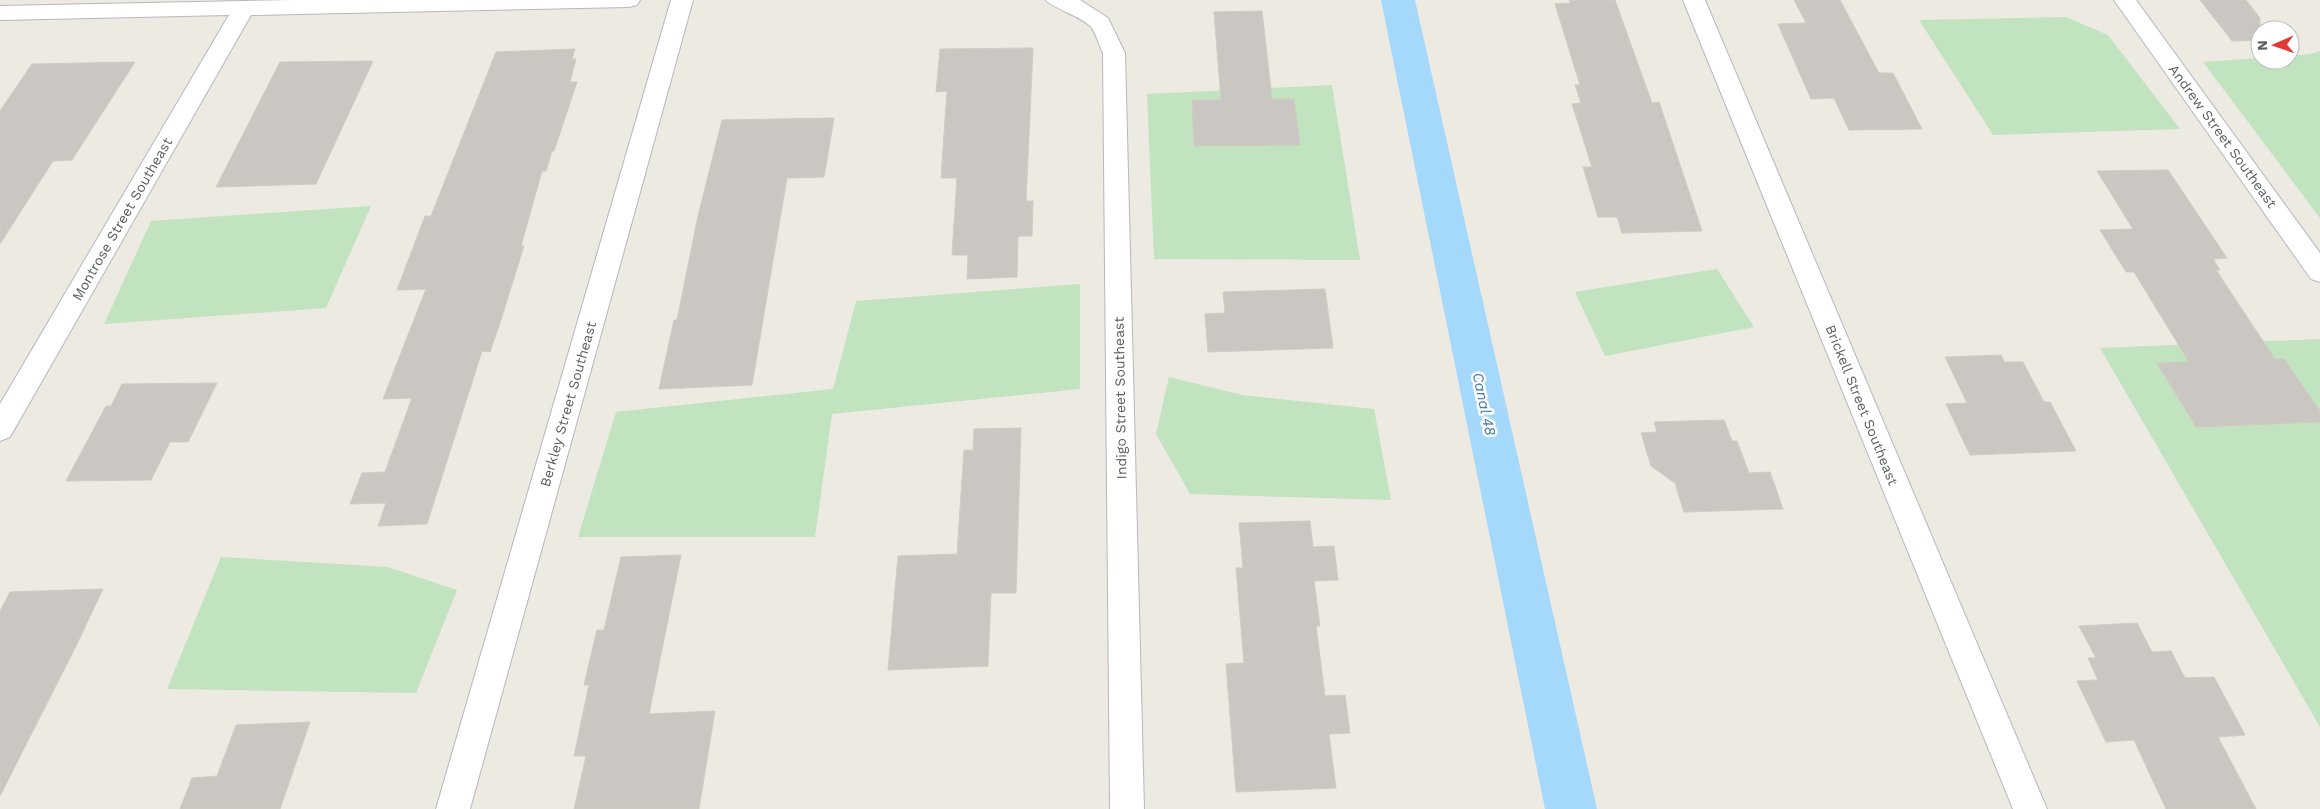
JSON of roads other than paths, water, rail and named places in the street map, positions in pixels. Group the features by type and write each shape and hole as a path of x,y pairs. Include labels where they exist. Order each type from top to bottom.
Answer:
{"street":[{"path":"0,14 243,9 426,2 629,0"},
{"name":"Berkley Street Southeast","path":"453,809 682,0"},
{"name":"Brickell Street Southeast","path":"1694,0 2030,809"},
{"name":"Andrew Street Southeast","path":"2126,0 2320,272"},
{"name":"Indigo Street Southeast","path":"1065,2 1100,23 1114,53 1127,809"},
{"name":"Montrose Street Southeast","path":"0,429 243,9"}],"waterway":[{"name":"Canal 48","path":"1398,0 1571,809"}]}
